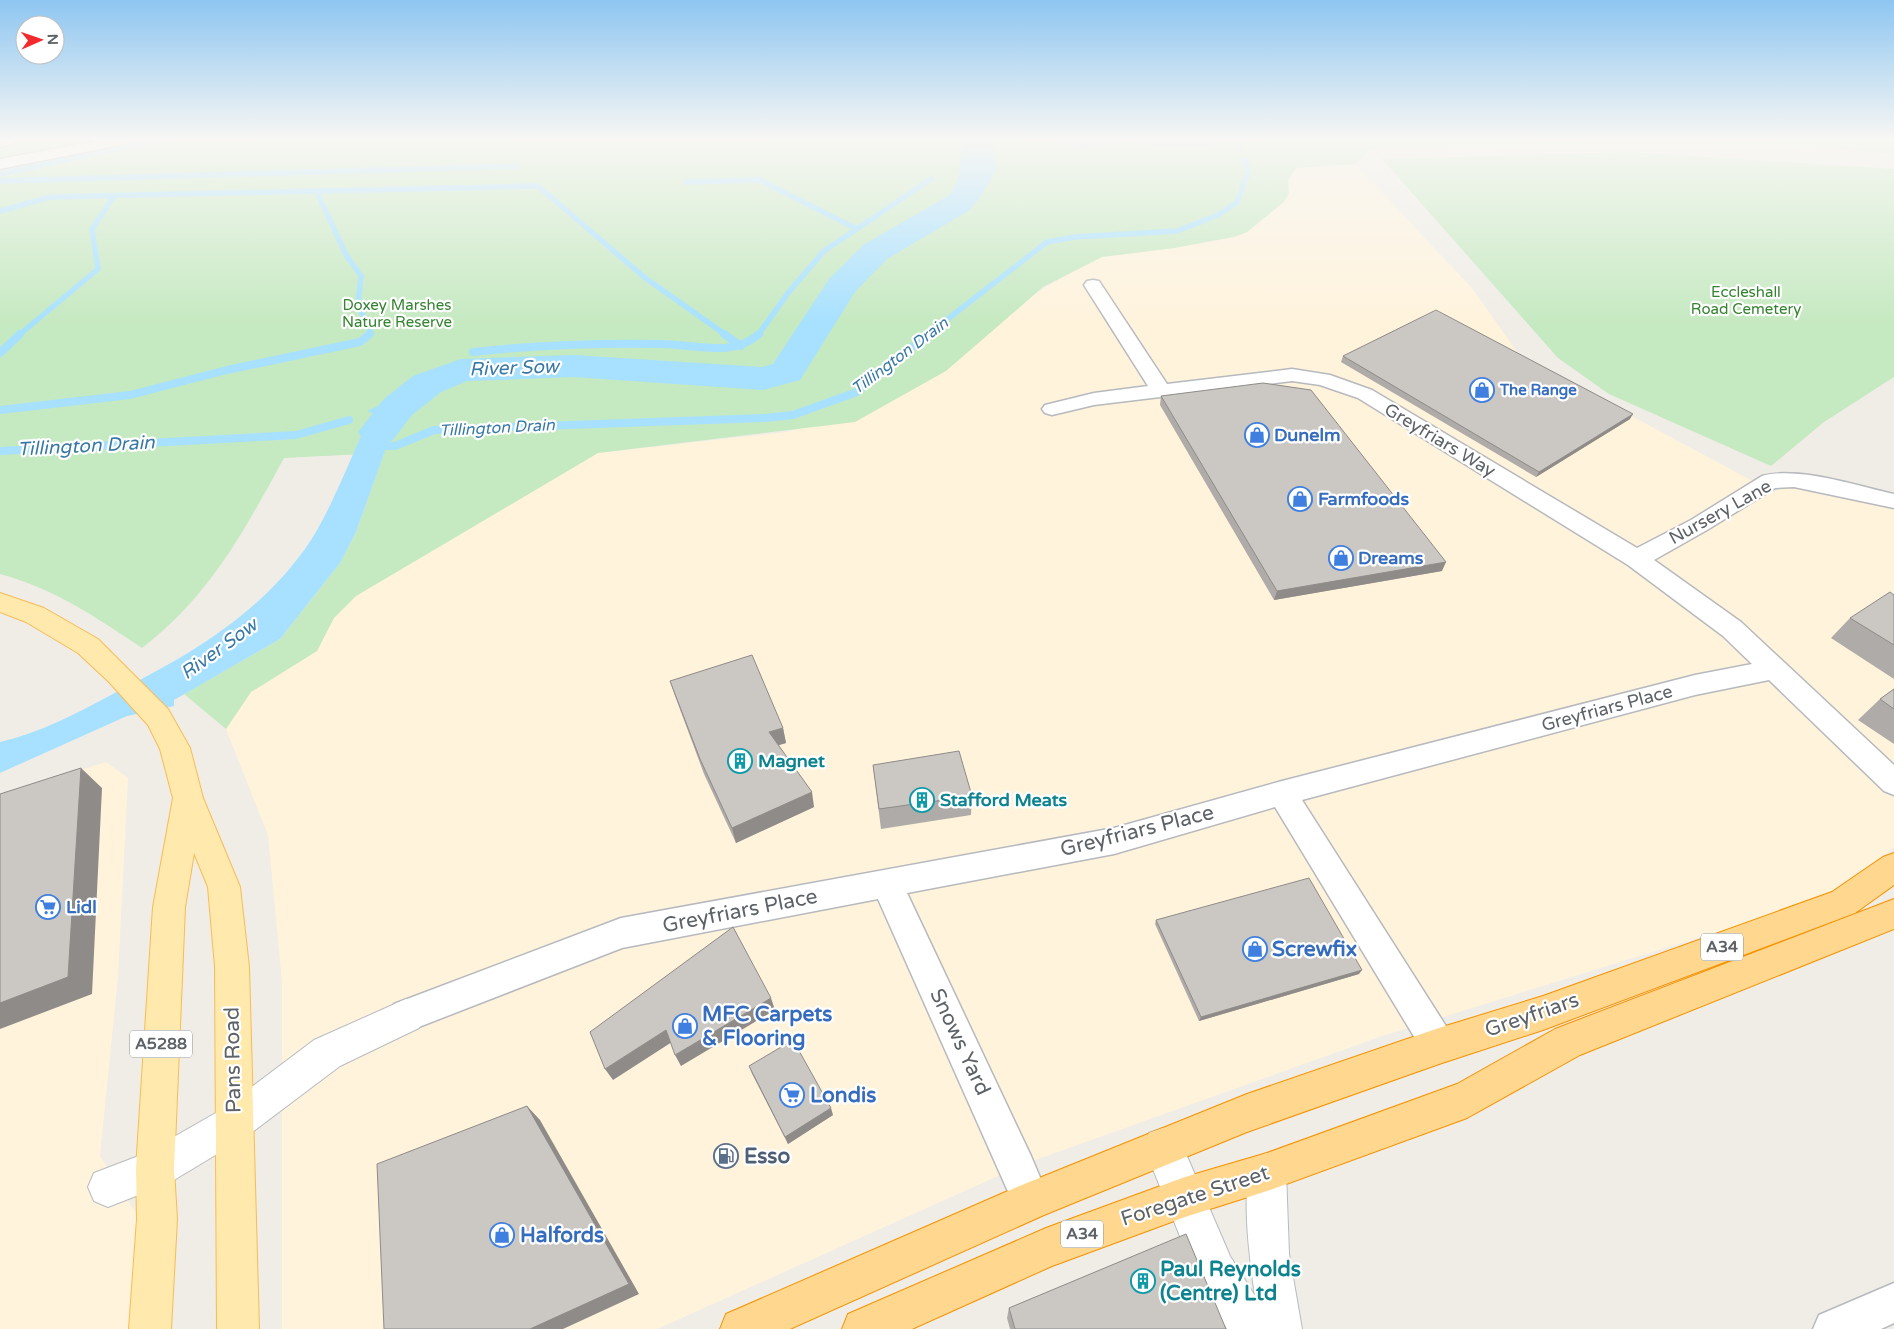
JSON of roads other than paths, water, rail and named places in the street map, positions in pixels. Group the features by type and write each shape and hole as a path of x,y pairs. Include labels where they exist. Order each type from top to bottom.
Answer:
{"highway":[{"name":"Greyfriars","path":"1163,1146 1247,1113 1439,1046 1543,1013 1843,903 1894,867"},
{"name":"Greyfriars","path":"1307,1158 1467,1099 1568,1042 1894,914"},
{"name":"A34","path":"741,1329 1031,1201 1163,1146"},
{"name":"Foregate Street","path":"863,1329 1046,1248 1185,1197 1307,1158"}],"main road":[{"name":"Pans Road","path":"0,602 35,615 88,646 119,675 158,717 175,748 188,798 224,887 232,967 238,1329"},
{"name":"Pans Road","path":"150,1329 157,1219 155,1170 169,907 188,798"}],"street":[{"path":"1093,286 1161,391"},
{"name":"Greyfriars Way","path":"1052,409 1085,400 1292,374 1336,383 1365,394 1636,559 1732,629 1776,670"},
{"name":"Nursery Lane","path":"1636,559 1699,525 1770,480 1794,480 1894,501"},
{"path":"1776,670 1894,783"},
{"name":"Greyfriars Place","path":"108,1187 155,1170 234,1123 327,1053 406,1016 621,933 1114,841 1282,793 1695,685 1776,670"},
{"path":"1282,793 1439,1046"},
{"name":"Snows Yard","path":"887,884 1031,1201"},
{"path":"1163,1146 1215,1272 1251,1329"},
{"path":"1268,1172 1269,1254 1281,1329"},
{"path":"1833,1329 1894,1303"}],"water":[{"path":"946,200 976,200 951,218 899,238 925,219"},
{"path":"427,384 423,401 401,417 387,444 397,444 396,447 386,448 356,532 340,563 280,639 174,700 174,706 127,716 0,773 0,742 29,734 57,722 166,666 217,634 264,596 285,574 314,536 337,491 364,430 374,414 367,411 378,406 389,395"}],"waterway":[{"path":"0,211 39,200"},
{"path":"19,335 98,269 92,229 111,200"},
{"path":"321,200 346,255 361,276 358,305 371,333 368,335"},
{"path":"554,200 644,277 726,335"},
{"path":"800,200 855,228"},
{"path":"758,334 788,293 824,251 900,200"},
{"name":"River Sow","path":"378,432 398,407 427,384 461,370 573,366 763,379 787,372 841,286 875,252 962,200"},
{"name":"Tillington Drain","path":"927,335 1047,242 1075,237 1177,231 1218,215 1238,200"},
{"path":"0,353 20,334"},
{"path":"0,410 130,395 227,370 360,342 370,334"},
{"path":"724,334 740,345"},
{"path":"740,345 758,334"},
{"name":"Tillington Drain","path":"387,446 395,446 434,430 765,418 793,415 857,392 928,334"},
{"path":"473,352 543,346 613,344 668,344 708,348 740,345"},
{"name":"Tillington Drain","path":"0,451 296,435 349,420"}],"place":[{"name":"The Range","path":"1482,390"},
{"name":"Dunelm","path":"1257,435"},
{"name":"Farmfoods","path":"1300,499"},
{"name":"Dreams","path":"1341,558"},
{"name":"Magnet","path":"740,761"},
{"name":"Stafford Meats","path":"922,800"},
{"name":"Lidl","path":"48,907"},
{"name":"Screwfix","path":"1255,949"},
{"name":"MFC Carpets & Flooring","path":"685,1026"},
{"name":"Londis","path":"792,1095"},
{"name":"Esso","path":"726,1156"},
{"name":"Halfords","path":"502,1235"},
{"name":"Paul Reynolds (Centre) Ltd","path":"1143,1281"}],"park label":[{"name":"Eccleshall Road Cemetery","path":"1746,300"},
{"name":"Doxey Marshes Nature Reserve","path":"397,314"}]}
